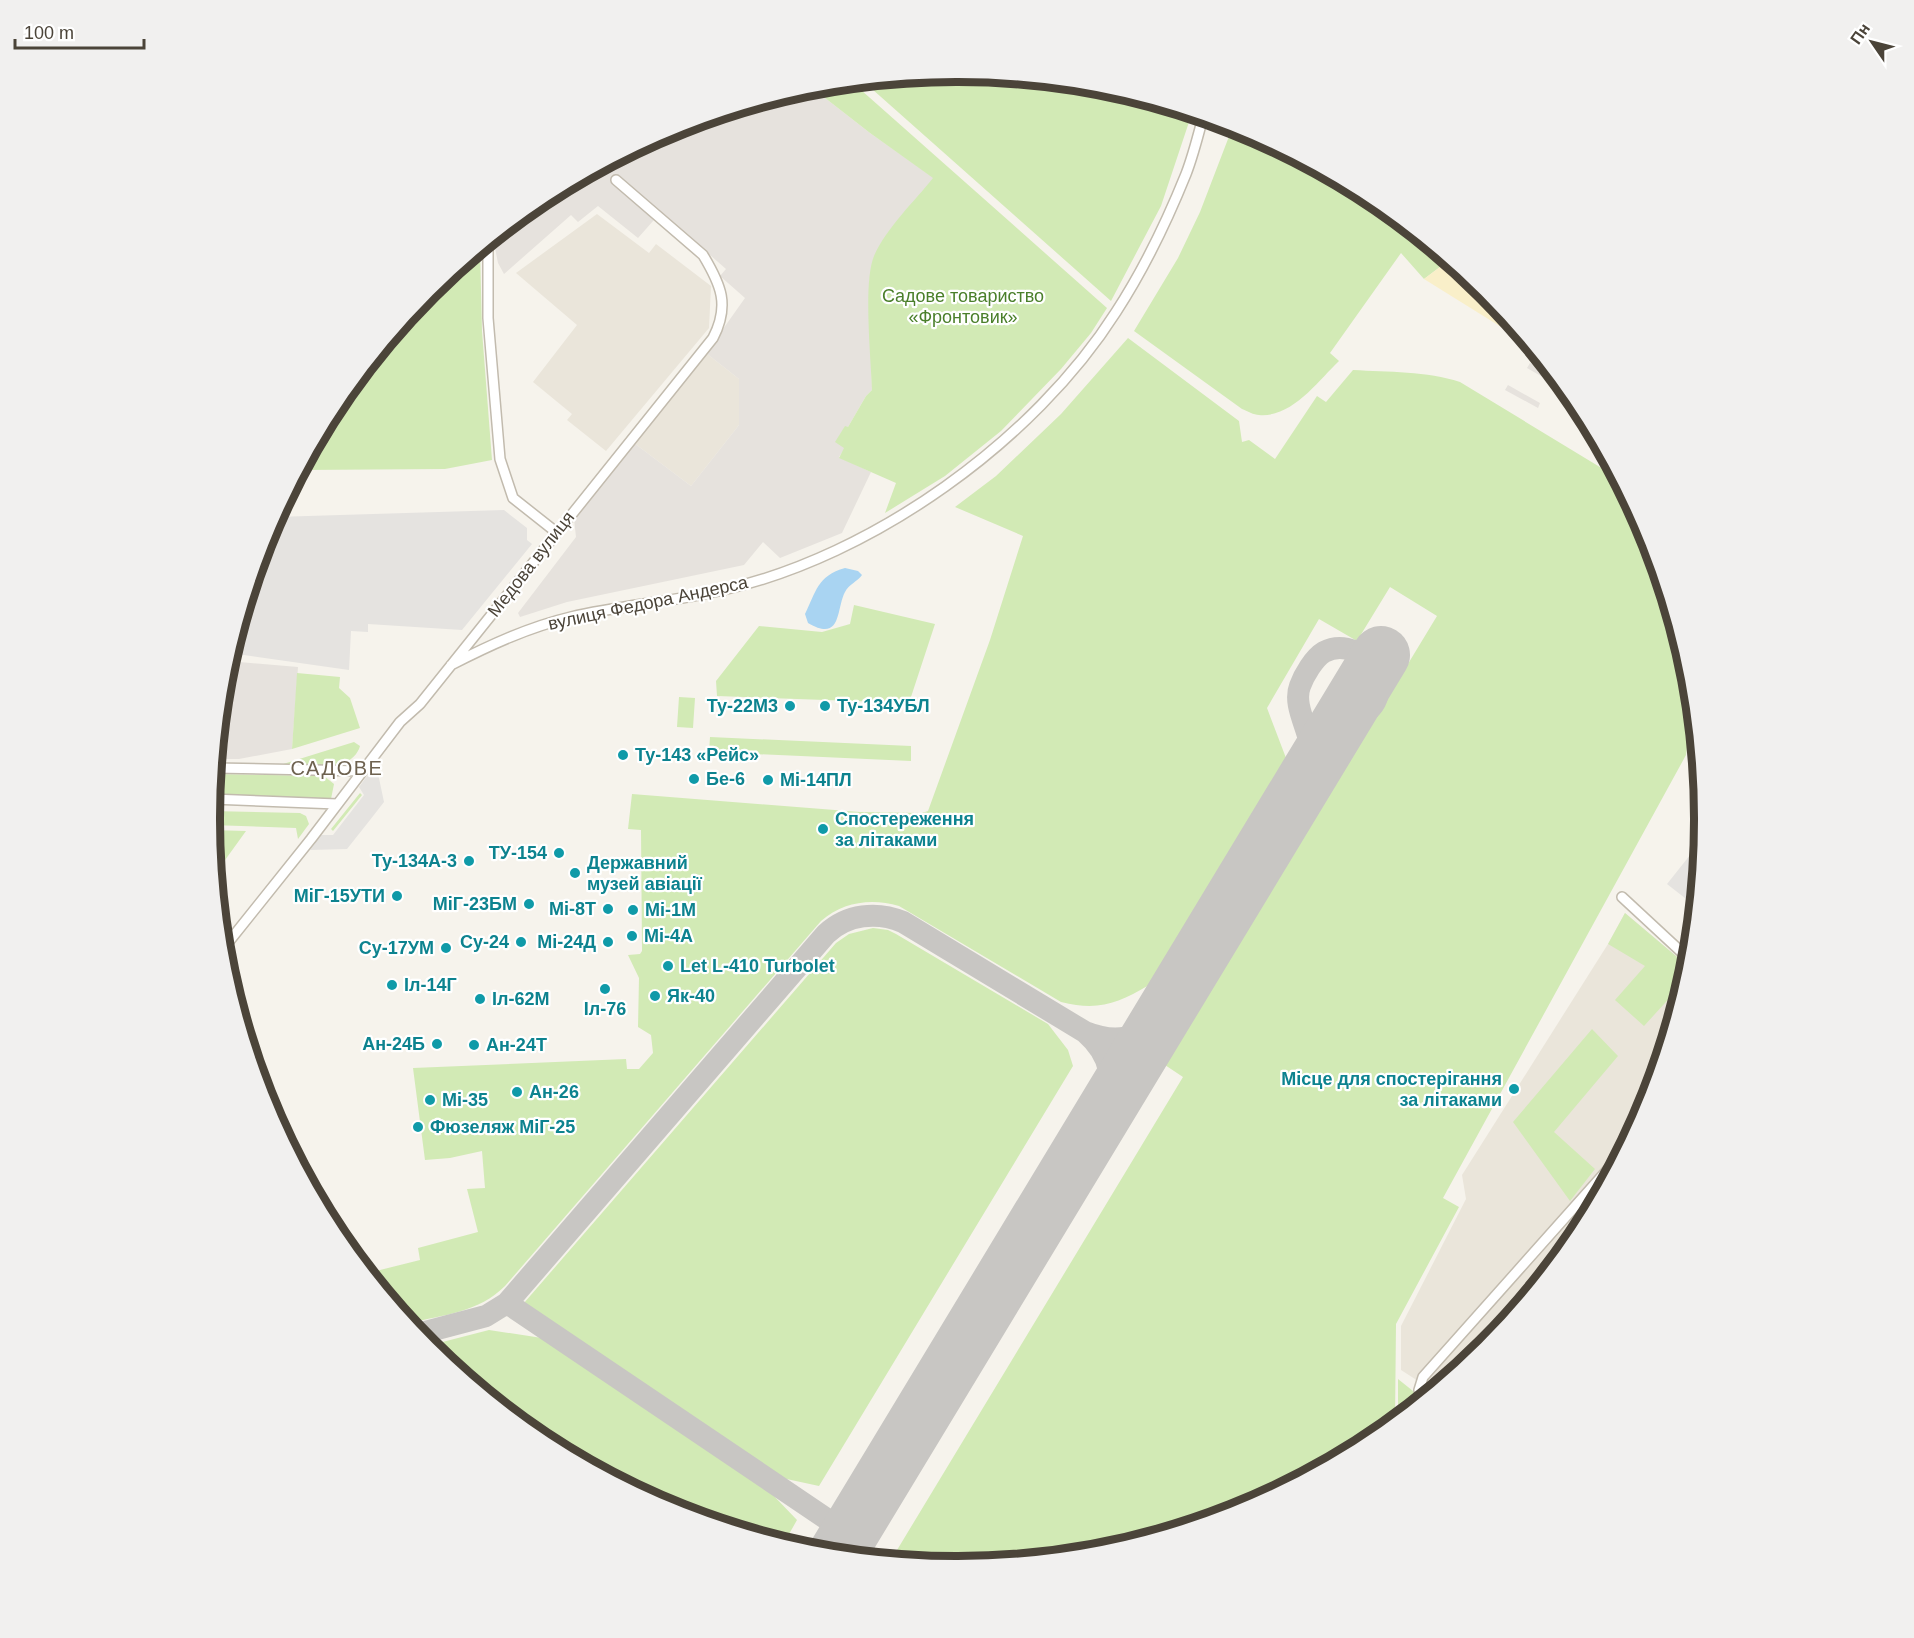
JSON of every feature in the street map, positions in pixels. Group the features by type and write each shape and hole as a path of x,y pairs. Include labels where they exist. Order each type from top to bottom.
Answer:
{"street":[{"name":"вулиця Федора Андерса","path":"451,664 536,626 633,604 723,591 779,574 824,557 870,535 955,480 1006,437 1064,380 1117,311 1157,238 1187,172 1201,125"},
{"name":"Медова вулиця","path":"231,939 400,722 420,704 713,338 723,315 722,298 711,268 703,255 616,180"},
{"path":"488,252 488,318 500,459 513,498 556,532"},
{"path":"222,768 362,771"},
{"path":"221,799 337,804"},
{"path":"1622,897 1681,952"},
{"path":"1420,1391 1423,1377 1599,1179"}],"shaded area":[{"path":"822,96 934,178 890,232 873,260 869,284 872,390 848,427 845,448 839,457 871,472 842,533 780,558 763,542 744,565 567,602 520,617 518,613 576,537 574,519 634,443 691,486 739,425 739,379 706,353 745,298 720,276 726,269 661,212 638,238 598,206 578,222 571,215 504,274 498,263 495,246 509,235 589,181 631,158 720,122 813,97"},
{"path":"597,214 649,253 656,244 711,286 709,328 606,451 567,420 572,414 533,382 577,325 516,273"},
{"path":"706,353 739,379 739,425 691,486 634,443"},
{"path":"1530,363 1539,368 1547,380 1527,368"},
{"path":"1508,385 1540,403 1538,408 1505,390"},
{"path":"504,510 527,528 527,540 532,544 462,630 368,624 368,632 351,631 349,670 240,654 260,582 286,517"},
{"path":"238,662 298,667 292,749 239,759 223,759"},
{"path":"376,764 384,802 347,849 310,850 321,835 333,835 364,795 359,787"},
{"path":"1693,852 1688,901 1667,884"},
{"path":"1625,913 1680,959 1668,1010 1637,1101 1618,1145 1595,1187 1541,1267 1511,1305 1478,1340 1423,1389 1415,1379 1401,1370 1401,1326 1466,1199 1462,1175 1608,944"}],"green space":[{"path":"957,82 1005,84 1101,97 1189,121 1161,206 1111,301 871,88"},
{"name":"Садове товариство «Фронтовик»","path":"860,89 1107,308 1091,333 1061,369 1001,431 945,476 885,513 896,483 839,458 844,448 835,442 845,426 848,427 872,390 868,301 874,256 893,225 933,178 822,96"},
{"path":"1229,135 1283,158 1325,181 1366,207 1443,265 1424,279 1401,253 1330,353 1339,361 1293,405 1282,411 1257,415 1242,409 1134,331 1178,258 1200,212"},
{"path":"480,258 482,331 492,460 445,469 309,470 345,410 403,333 436,298"},
{"path":"1128,338 1239,421 1242,442 1249,440 1275,459 1317,396 1326,402 1353,370 1421,374 1460,382 1606,471 1637,537 1668,628 1687,723 1688,737 1686,755 1443,1198 1459,1207 1396,1324 1395,1410 1325,1457 1283,1480 1194,1516 1148,1530 1101,1541 1005,1554 957,1556 895,1553 1183,1077 1165,1065 1437,616 1390,587 1357,641 1319,619 1267,708 1286,758 1149,985 1127,997 1097,1006 1061,1002 899,906 868,902 848,906 821,921 495,1295 472,1307 418,1321 376,1271 420,1260 418,1248 478,1232 467,1189 485,1188 482,1151 450,1158 425,1160 413,1068 626,1059 627,1069 639,1069 653,1053 651,1035 638,1027 639,978 628,955 640,954 642,951 641,830 628,829 632,794 860,812 922,813 928,811 990,640 1023,536 955,507 996,476 1061,414"},
{"path":"854,605 935,624 909,703 717,696 716,681 759,626 822,632 850,624"},
{"path":"297,673 340,677 339,688 350,698 360,728 292,749"},
{"path":"679,697 695,698 693,728 677,727"},
{"path":"710,737 911,746 911,761 709,752"},
{"path":"354,742 360,746 356,754 333,769 250,765 280,765"},
{"path":"222,774 324,776 334,784 331,799 221,794"},
{"path":"360,793 362,795 333,831 331,829"},
{"path":"220,811 300,813 306,816 309,824 298,839 296,828 220,825"},
{"path":"220,830 246,831 222,864"},
{"path":"1625,913 1680,959 1671,996 1644,1026 1615,1000 1645,966 1608,944"},
{"path":"873,928 888,930 896,934 1048,1024 1068,1050 1073,1066 819,1486 782,1478 524,1303 836,943 849,934"},
{"path":"1592,1029 1618,1056 1554,1132 1595,1169 1570,1201 1513,1122"},
{"path":"489,1330 542,1338 772,1494 797,1520 788,1535 766,1530 720,1516 631,1480 548,1431 471,1373 439,1343"},
{"path":"1398,1379 1417,1394 1398,1408"}],"sand":[{"path":"1443,265 1511,333 1424,279"}],"water":[{"path":"845,568 858,571 862,575 845,592 836,621 827,629 808,623 805,614 823,580 828,575"}],"taxiway":[{"path":"1302,785 1309,765 1310,749 1299,708 1300,686 1310,667 1320,655 1335,648 1347,649 1367,659 1374,668 1379,690 1369,710 1341,728 1330,740"},
{"path":"428,1331 486,1316 507,1303 826,934 843,922 863,916 883,916 903,922 1085,1032 1100,1037 1114,1039 1137,1034 1156,1019 1174,996"},
{"path":"1085,1032 1101,1050 1109,1070 1109,1091 1102,1115"},
{"path":"507,1303 849,1534"}],"runway":[{"path":"842,1546 1381,655"}],"place":[{"name":"Ту-22М3","path":"790,706"},
{"name":"Ту-134УБЛ","path":"825,706"},
{"name":"Ту-143 «Рейс»","path":"623,755"},
{"name":"Бе-6","path":"694,779"},
{"name":"Мі-14ПЛ","path":"768,780"},
{"name":"Спостереження за літаками","path":"823,829"},
{"name":"ТУ-154","path":"559,853"},
{"name":"Ту-134А-3","path":"469,861"},
{"name":"Державний музей авіації","path":"575,873"},
{"name":"МіГ-15УТИ","path":"397,896"},
{"name":"МіГ-23БМ","path":"529,904"},
{"name":"Мі-8Т","path":"608,909"},
{"name":"Мі-1М","path":"633,910"},
{"name":"Мі-4А","path":"632,936"},
{"name":"Су-24","path":"521,942"},
{"name":"Мі-24Д","path":"608,942"},
{"name":"Су-17УМ","path":"446,948"},
{"name":"Let L-410 Turbolet","path":"668,966"},
{"name":"Іл-14Г","path":"392,985"},
{"name":"Іл-76","path":"605,989"},
{"name":"Як-40","path":"655,996"},
{"name":"Іл-62М","path":"480,999"},
{"name":"Ан-24Б","path":"437,1044"},
{"name":"Ан-24Т","path":"474,1045"},
{"name":"Місце для спостерігання за літаками","path":"1514,1089"},
{"name":"Ан-26","path":"517,1092"},
{"name":"Мі-35","path":"430,1100"},
{"name":"Фюзеляж МіГ-25","path":"418,1127"}],"district":[{"name":"САДОВЕ","path":"337,768"}]}
